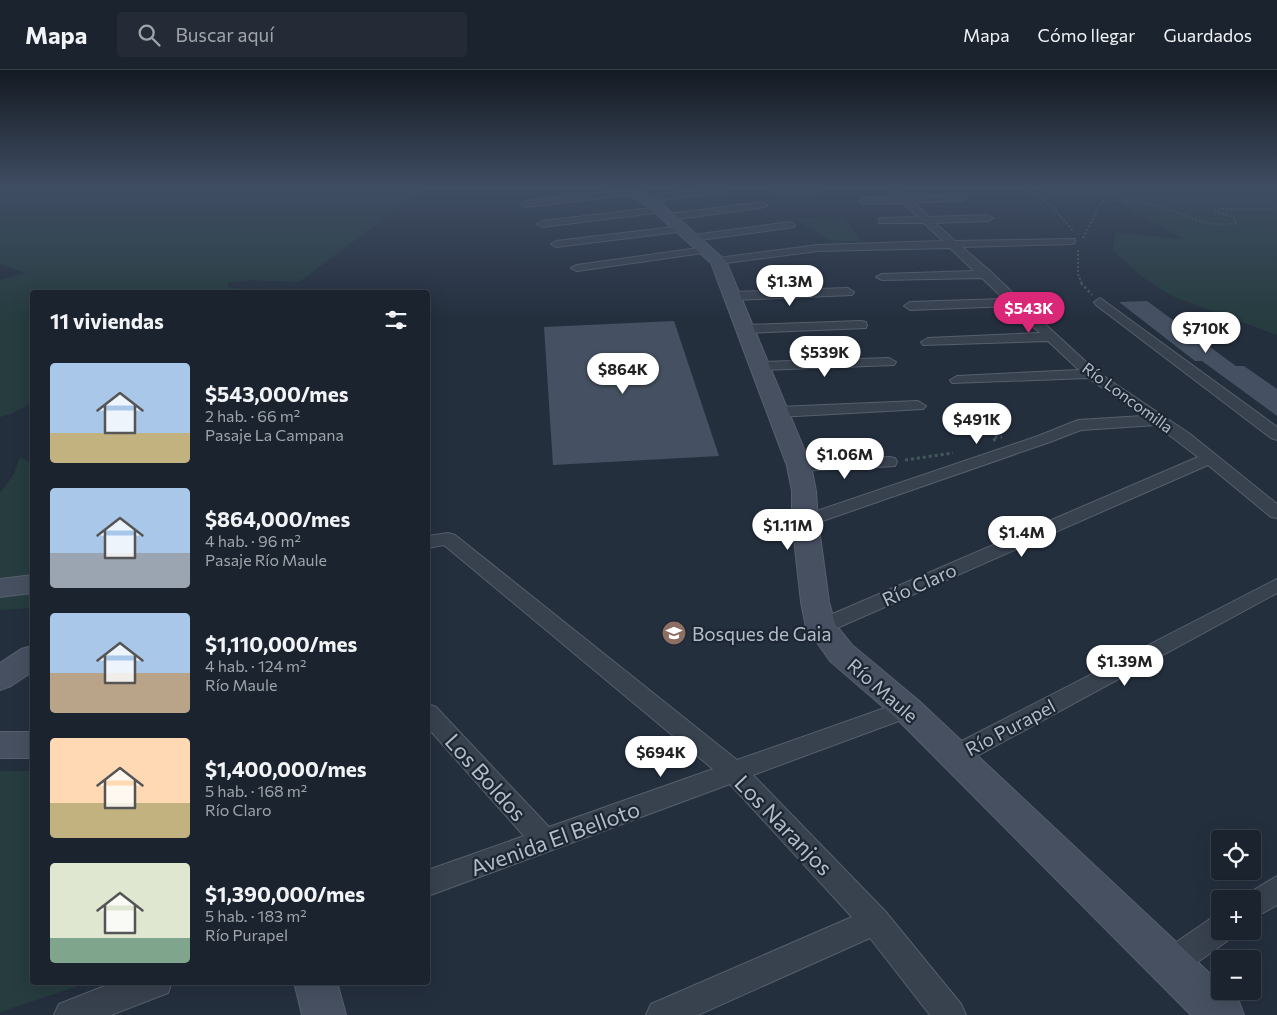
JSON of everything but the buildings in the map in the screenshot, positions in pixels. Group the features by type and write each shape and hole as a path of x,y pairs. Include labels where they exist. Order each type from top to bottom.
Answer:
{"street":[{"path":"556,244 699,232"},
{"name":"Río Loncomilla","path":"941,232 1091,374 1159,420 1277,513"},
{"name":"Río Maule","path":"688,233 712,255 732,296 799,466 804,491 804,521 815,602 821,627 841,653 907,710 1222,1015"},
{"path":"577,268 712,255 818,248 1071,241"},
{"path":"882,277 987,274"},
{"path":"732,296 848,292"},
{"path":"910,306 1017,302"},
{"path":"1100,302 1276,433"},
{"path":"745,329 861,325"},
{"path":"928,342 1052,337"},
{"path":"760,366 889,362"},
{"path":"957,380 1091,374"},
{"path":"778,412 918,406"},
{"path":"804,521 1044,440 1078,425 1159,420"},
{"name":"Río Claro","path":"821,627 1209,458"},
{"path":"799,466 890,462"},
{"name":"Los Naranjos","path":"430,542 448,539 735,773 875,921 950,1015"},
{"path":"0,588 30,584"},
{"name":"Río Purapel","path":"955,756 1277,585"},
{"path":"0,678 30,658"},
{"name":"Avenida El Belloto","path":"430,882 907,710"},
{"name":"Los Boldos","path":"430,715 545,842"},
{"path":"0,744 30,745"},
{"path":"1261,900 1277,889"},
{"path":"662,1015 875,921"},
{"path":"1170,964 1211,935"},
{"path":"70,1015 149,985"},
{"path":"316,985 324,1015"}],"path":[{"path":"1071,241 1080,241 1088,232"}],"green space":[{"path":"0,232 366,232 299,282 249,280 228,283 228,287 244,290 30,290 30,404 11,414 0,417 0,280 26,273 0,264"},
{"path":"816,232 854,232 861,241 832,242"},
{"path":"1171,232 1277,232 1277,335 1172,296 1145,279 1112,250 1116,233 1184,239"},
{"path":"20,457 30,463 30,574 0,578 0,493 14,474"},
{"path":"30,593 30,608 0,610 0,598"},
{"path":"0,771 30,771 30,985 81,985 0,1012"}],"place":[{"name":"Bosques de Gaia","path":"674,633"}]}
